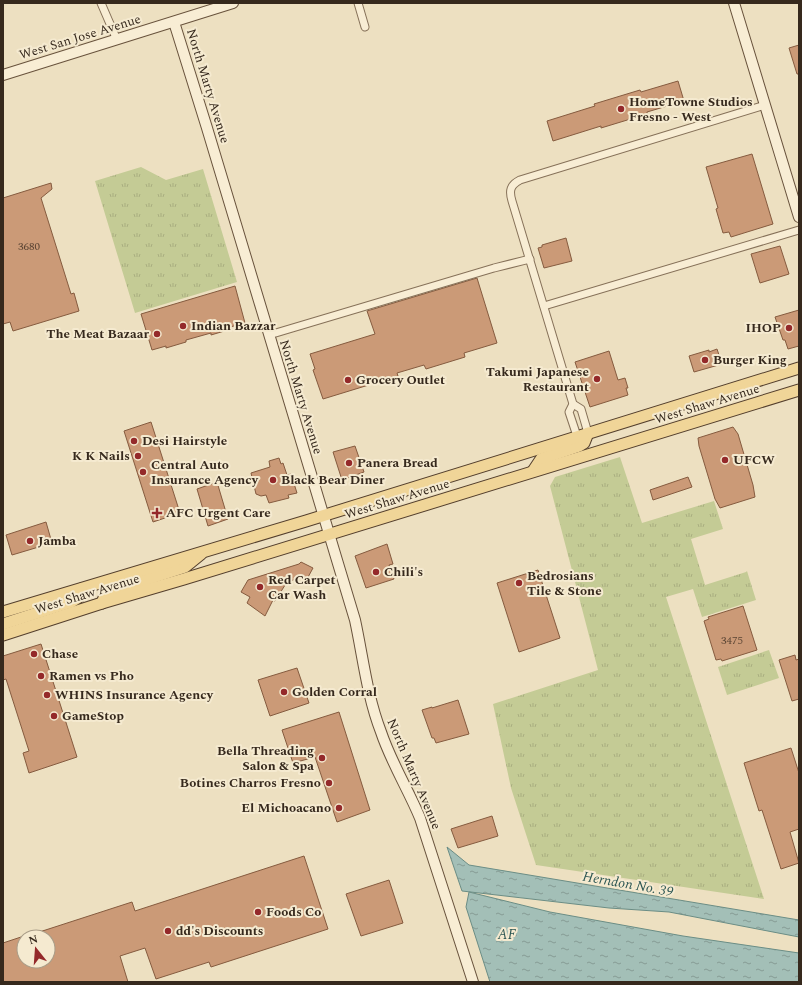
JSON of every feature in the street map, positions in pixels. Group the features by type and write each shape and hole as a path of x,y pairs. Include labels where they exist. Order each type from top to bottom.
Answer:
{"main road":[{"name":"West Shaw Avenue","path":"3,612 799,368"},
{"name":"West Shaw Avenue","path":"3,635 799,390"},
{"path":"533,471 541,458 579,446 584,443 588,433"},
{"path":"102,604 104,598 111,591 185,567 206,550"},
{"path":"3,624 71,602 79,597 81,589"}],"street":[{"path":"100,3 117,40"},
{"name":"West San Jose Avenue","path":"3,75 233,3"},
{"path":"358,3 365,27"},
{"path":"734,3 799,217"},
{"name":"North Marty Avenue","path":"174,22 328,535 355,620 365,673 379,726 386,746 420,818 473,982"},
{"path":"588,433 581,409 573,404 510,194 510,188 514,183 765,105"},
{"path":"544,306 799,230"},
{"path":"269,335 494,268 530,259"},
{"path":"573,404 569,412 577,436"}],"green space":[{"path":"141,167 166,180 203,169 237,282 135,313 95,181"},
{"path":"620,457 642,523 714,501 723,529 691,539 705,585 747,571 756,600 702,617 693,589 666,597 764,899 536,865 511,788 493,704 598,670 550,486 555,477"},
{"path":"769,650 779,678 727,695 718,667"}],"water":[{"path":"447,847 469,865 799,920 799,937 669,912 609,908 462,891"},
{"name":"AF","path":"469,892 550,912 683,936 799,953 799,982 490,982 466,907"}],"building":[{"path":"799,45 799,74 797,74 789,48"},
{"name":"HomeTowne Studios Fresno - West","path":"678,81 684,101 647,112 647,114 553,141 547,121 595,106 594,104 640,90 641,92"},
{"path":"752,154 773,224 731,237 729,232 723,233 716,209 718,208 706,167"},
{"path":"51,183 52,189 41,198 71,294 74,293 79,311 13,331 10,322 3,324 3,198"},
{"path":"566,238 572,261 544,268 538,248 542,247 542,245"},
{"path":"780,246 789,274 760,283 751,254"},
{"path":"477,278 497,343 464,353 465,357 426,369 424,365 397,373 398,376 323,399 313,370 315,369 310,354 375,334 367,311"},
{"path":"235,286 245,323 230,327 231,329 211,335 211,333 186,340 186,342 166,348 166,346 152,350 141,314"},
{"name":"IHOP","path":"799,310 799,346 788,349 785,340 783,340 775,317"},
{"name":"Burger King","path":"717,349 722,364 694,372 689,356"},
{"path":"609,351 618,380 625,378 628,388 626,388 628,395 590,407 575,362"},
{"path":"151,422 180,513 153,522 124,431"},
{"path":"733,427 738,434 755,497 720,508 715,499 698,438"},
{"name":"Panera Bread","path":"355,446 364,472 342,480 333,452"},
{"name":"Black Bear Diner","path":"279,458 281,464 283,463 287,475 291,474 297,493 288,495 289,498 269,503 266,495 261,496 256,494 251,473 270,467 269,461"},
{"path":"688,477 692,487 653,500 650,490"},
{"path":"217,482 228,519 208,526 197,489"},
{"path":"46,522 52,543 12,555 6,535"},
{"name":"Chili's","path":"387,544 393,564 389,565 394,579 366,588 355,556"},
{"name":"Red Carpet Car Wash","path":"301,562 313,568 307,579 302,577 287,582 275,601 273,600 265,616 247,603 250,597 241,592 248,580 299,564"},
{"path":"538,570 560,638 519,652 497,583"},
{"path":"743,606 757,650 722,661 721,659 716,660 704,621 709,619 708,617"},
{"path":"41,644 77,757 29,773 23,753 29,751 6,679 3,680 3,656"},
{"path":"795,655 796,660 799,659 799,699 792,701 779,660"},
{"name":"Golden Corral","path":"297,668 309,703 270,716 258,680"},
{"path":"458,700 469,734 436,743 434,738 432,738 422,710"},
{"path":"339,712 370,810 337,822 315,757 293,763 282,730"},
{"path":"791,748 799,773 799,829 790,832 799,863 781,869 762,810 759,811 744,763"},
{"path":"492,816 498,836 458,848 451,829"},
{"path":"304,856 328,929 211,967 209,962 156,979 145,948 120,956 128,982 3,982 3,943 16,939 16,969 56,969 56,929 49,929 132,902 135,911"},
{"path":"389,880 403,923 361,936 346,894"}],"place":[{"name":"HomeTowne Studios Fresno - West","path":"621,109"},
{"name":"Indian Bazzar","path":"183,326"},
{"name":"IHOP","path":"789,328"},
{"name":"The Meat Bazaar","path":"157,334"},
{"name":"Burger King","path":"705,360"},
{"name":"Takumi Japanese Restaurant","path":"597,379"},
{"name":"Grocery Outlet","path":"348,380"},
{"name":"Desi Hairstyle","path":"134,441"},
{"name":"K K Nails","path":"138,456"},
{"name":"UFCW","path":"725,460"},
{"name":"Panera Bread","path":"349,463"},
{"name":"Central Auto Insurance Agency","path":"143,472"},
{"name":"Black Bear Diner","path":"273,480"},
{"name":"AFC Urgent Care","path":"157,513"},
{"name":"Jamba","path":"30,541"},
{"name":"Chili's","path":"376,572"},
{"name":"Bedrosians Tile & Stone","path":"519,583"},
{"name":"Red Carpet Car Wash","path":"260,587"},
{"name":"Chase","path":"34,654"},
{"name":"Ramen vs Pho","path":"41,676"},
{"name":"Golden Corral","path":"284,692"},
{"name":"WHINS Insurance Agency","path":"47,695"},
{"name":"GameStop","path":"54,716"},
{"name":"Bella Threading Salon & Spa","path":"322,758"},
{"name":"Botines Charros Fresno","path":"329,783"},
{"name":"El Michoacano","path":"339,808"},
{"name":"Foods Co","path":"258,912"},
{"name":"dd's Discounts","path":"168,931"}],"water label":[{"name":"Herndon No. 39","path":"628,884"}]}
